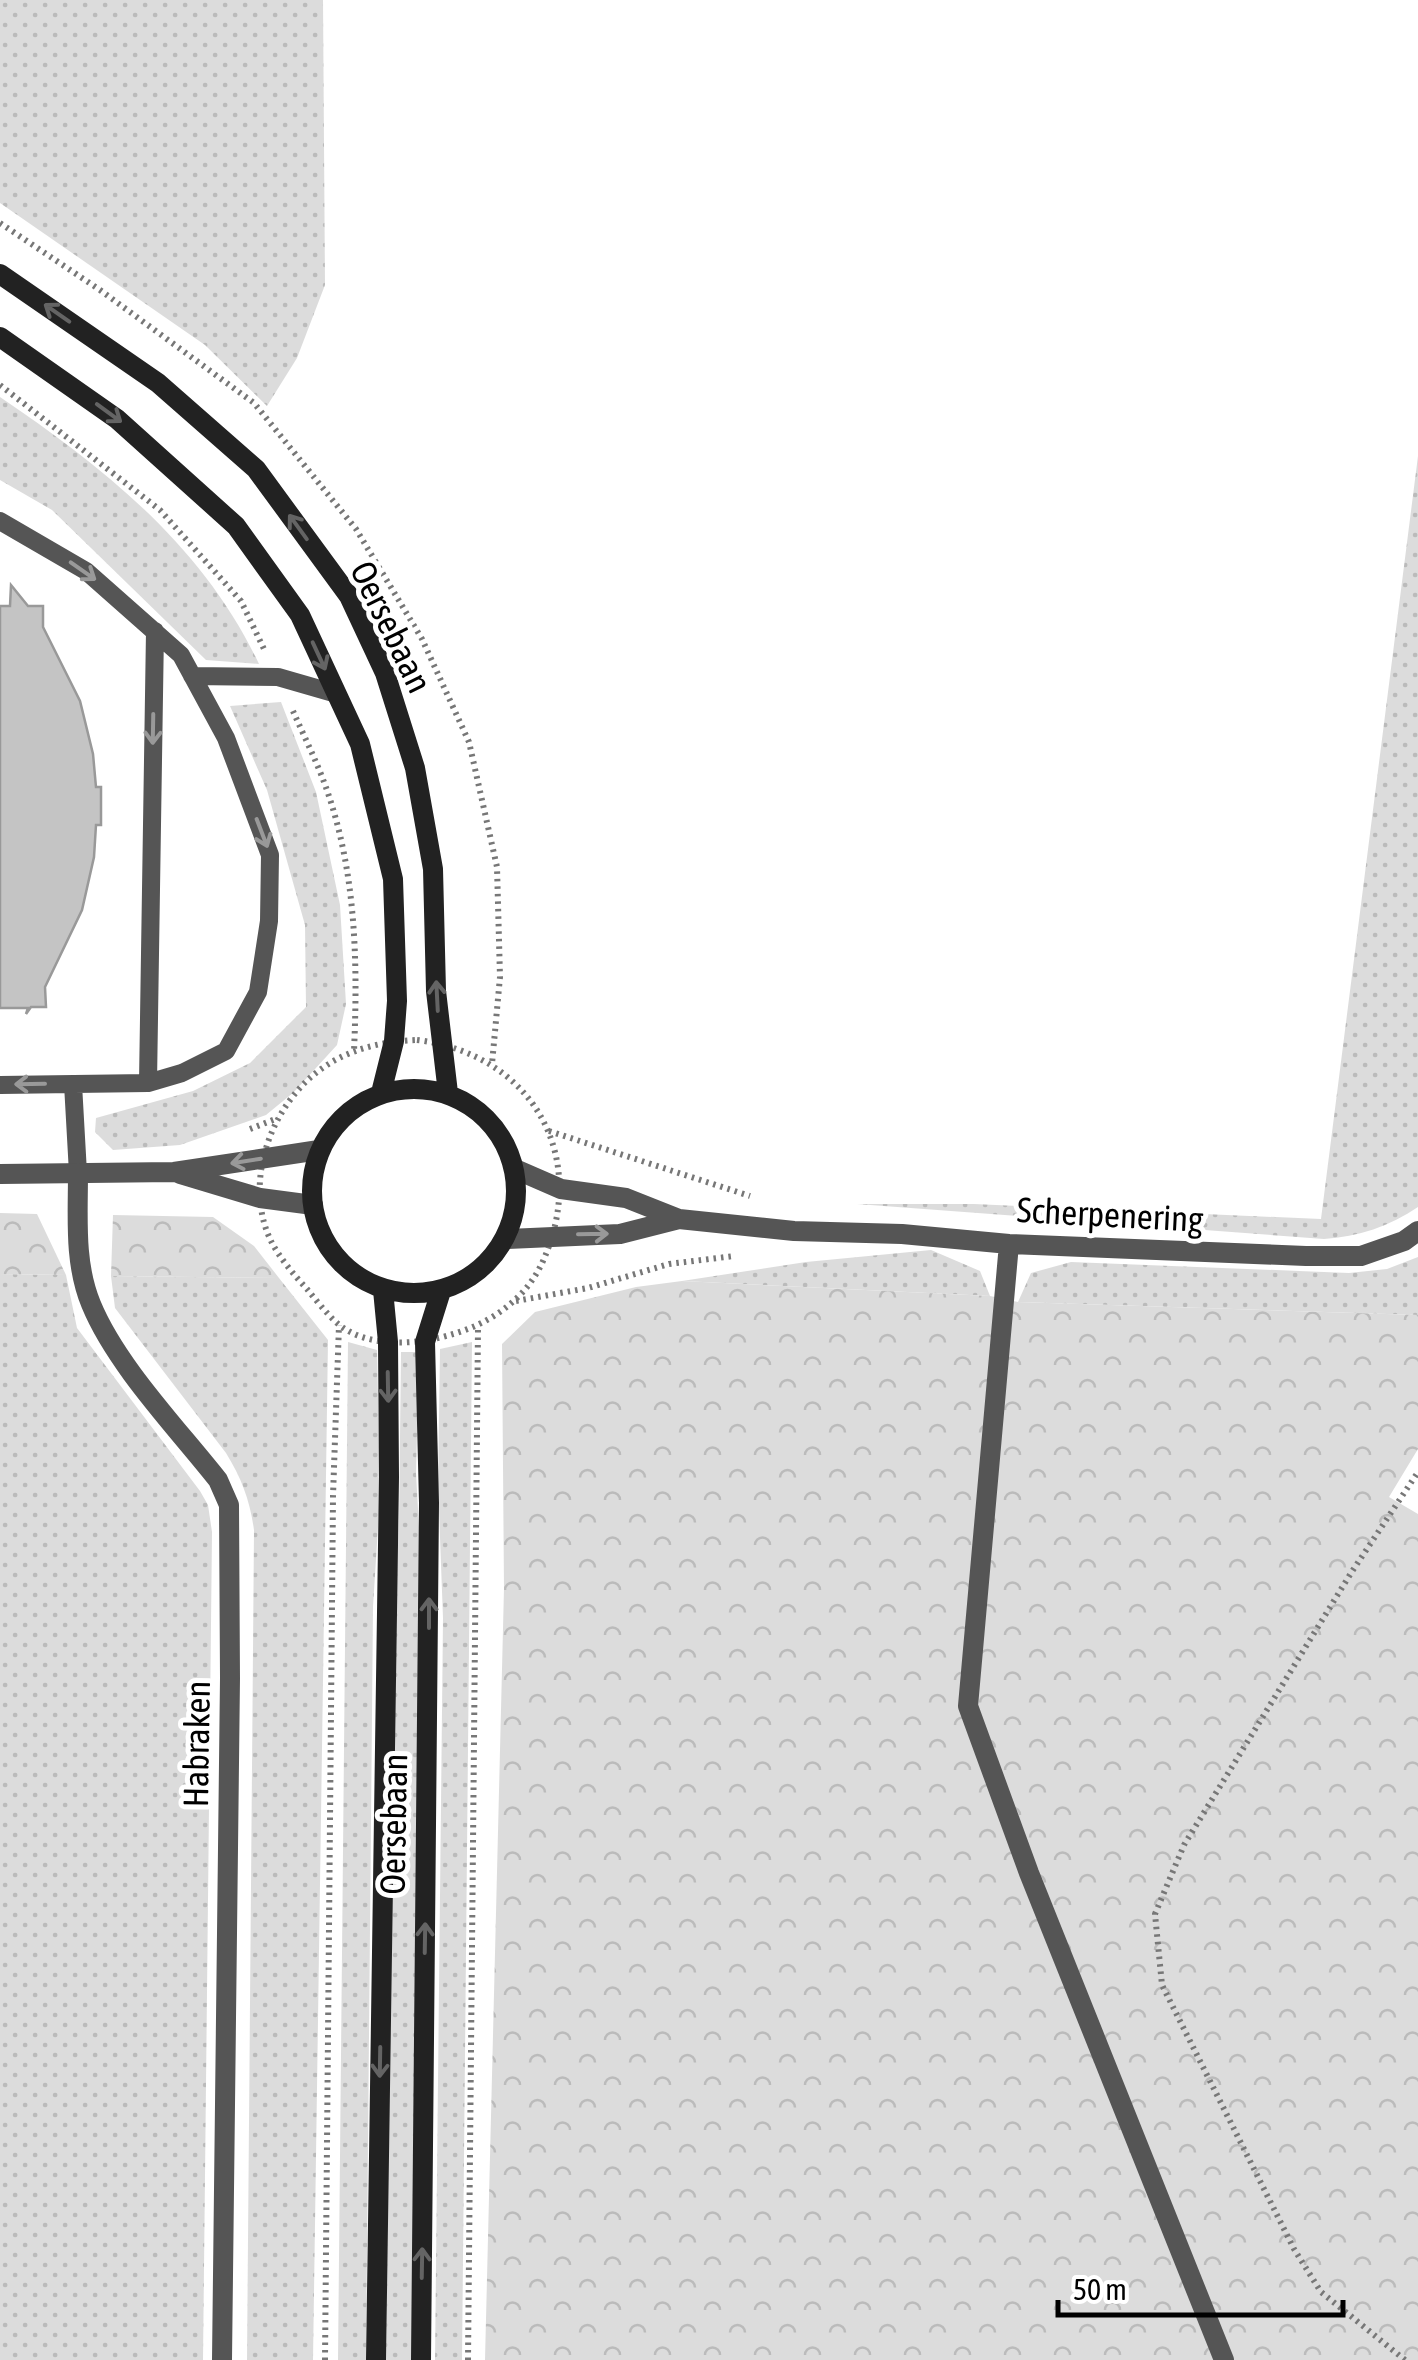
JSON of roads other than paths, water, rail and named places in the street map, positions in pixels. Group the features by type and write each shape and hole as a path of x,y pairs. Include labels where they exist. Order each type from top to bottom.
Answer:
{"main road":[{"name":"Oersebaan","path":"0,274 158,383 256,469 349,596 385,673 415,768 433,869 440,1043 448,1093"},
{"path":"0,338 117,419 236,526 300,616 360,744 393,879 397,1000 394,1041 381,1092"},
{"path":"415,1088 448,1093 479,1110 502,1136 515,1169 516,1204 506,1238 480,1272 441,1291 412,1294 383,1290 350,1272 326,1245 312,1205 311,1180 319,1150 344,1114 381,1092 415,1088"},
{"name":"Oersebaan","path":"376,2360 389,1477 388,1342 383,1290"},
{"name":"Oersebaan","path":"420,2360 429,1522 425,1342 441,1291"}],"street":[{"path":"0,1174 174,1172 319,1150"},
{"name":"Scherpenering","path":"515,1169 561,1189 626,1198 679,1220 794,1232 1362,1256 1404,1241 1418,1231"},
{"path":"174,1172 260,1198 312,1205"},
{"name":"Habraken","path":"78,1174 77,1246 90,1302 114,1348 218,1480 229,1506 222,2360"},
{"name":"Scherpenering","path":"506,1238 620,1234 679,1220"},
{"path":"1009,1244 968,1706 1029,1874 1224,2360"}],"lane":[{"path":"0,521 86,571 180,655 226,738 270,855 270,921 258,992 226,1050 182,1073 148,1083 0,1085"},
{"path":"148,1083 154,631"},
{"path":"192,676 278,676 337,694"},
{"path":"73,1084 78,1174"}]}
